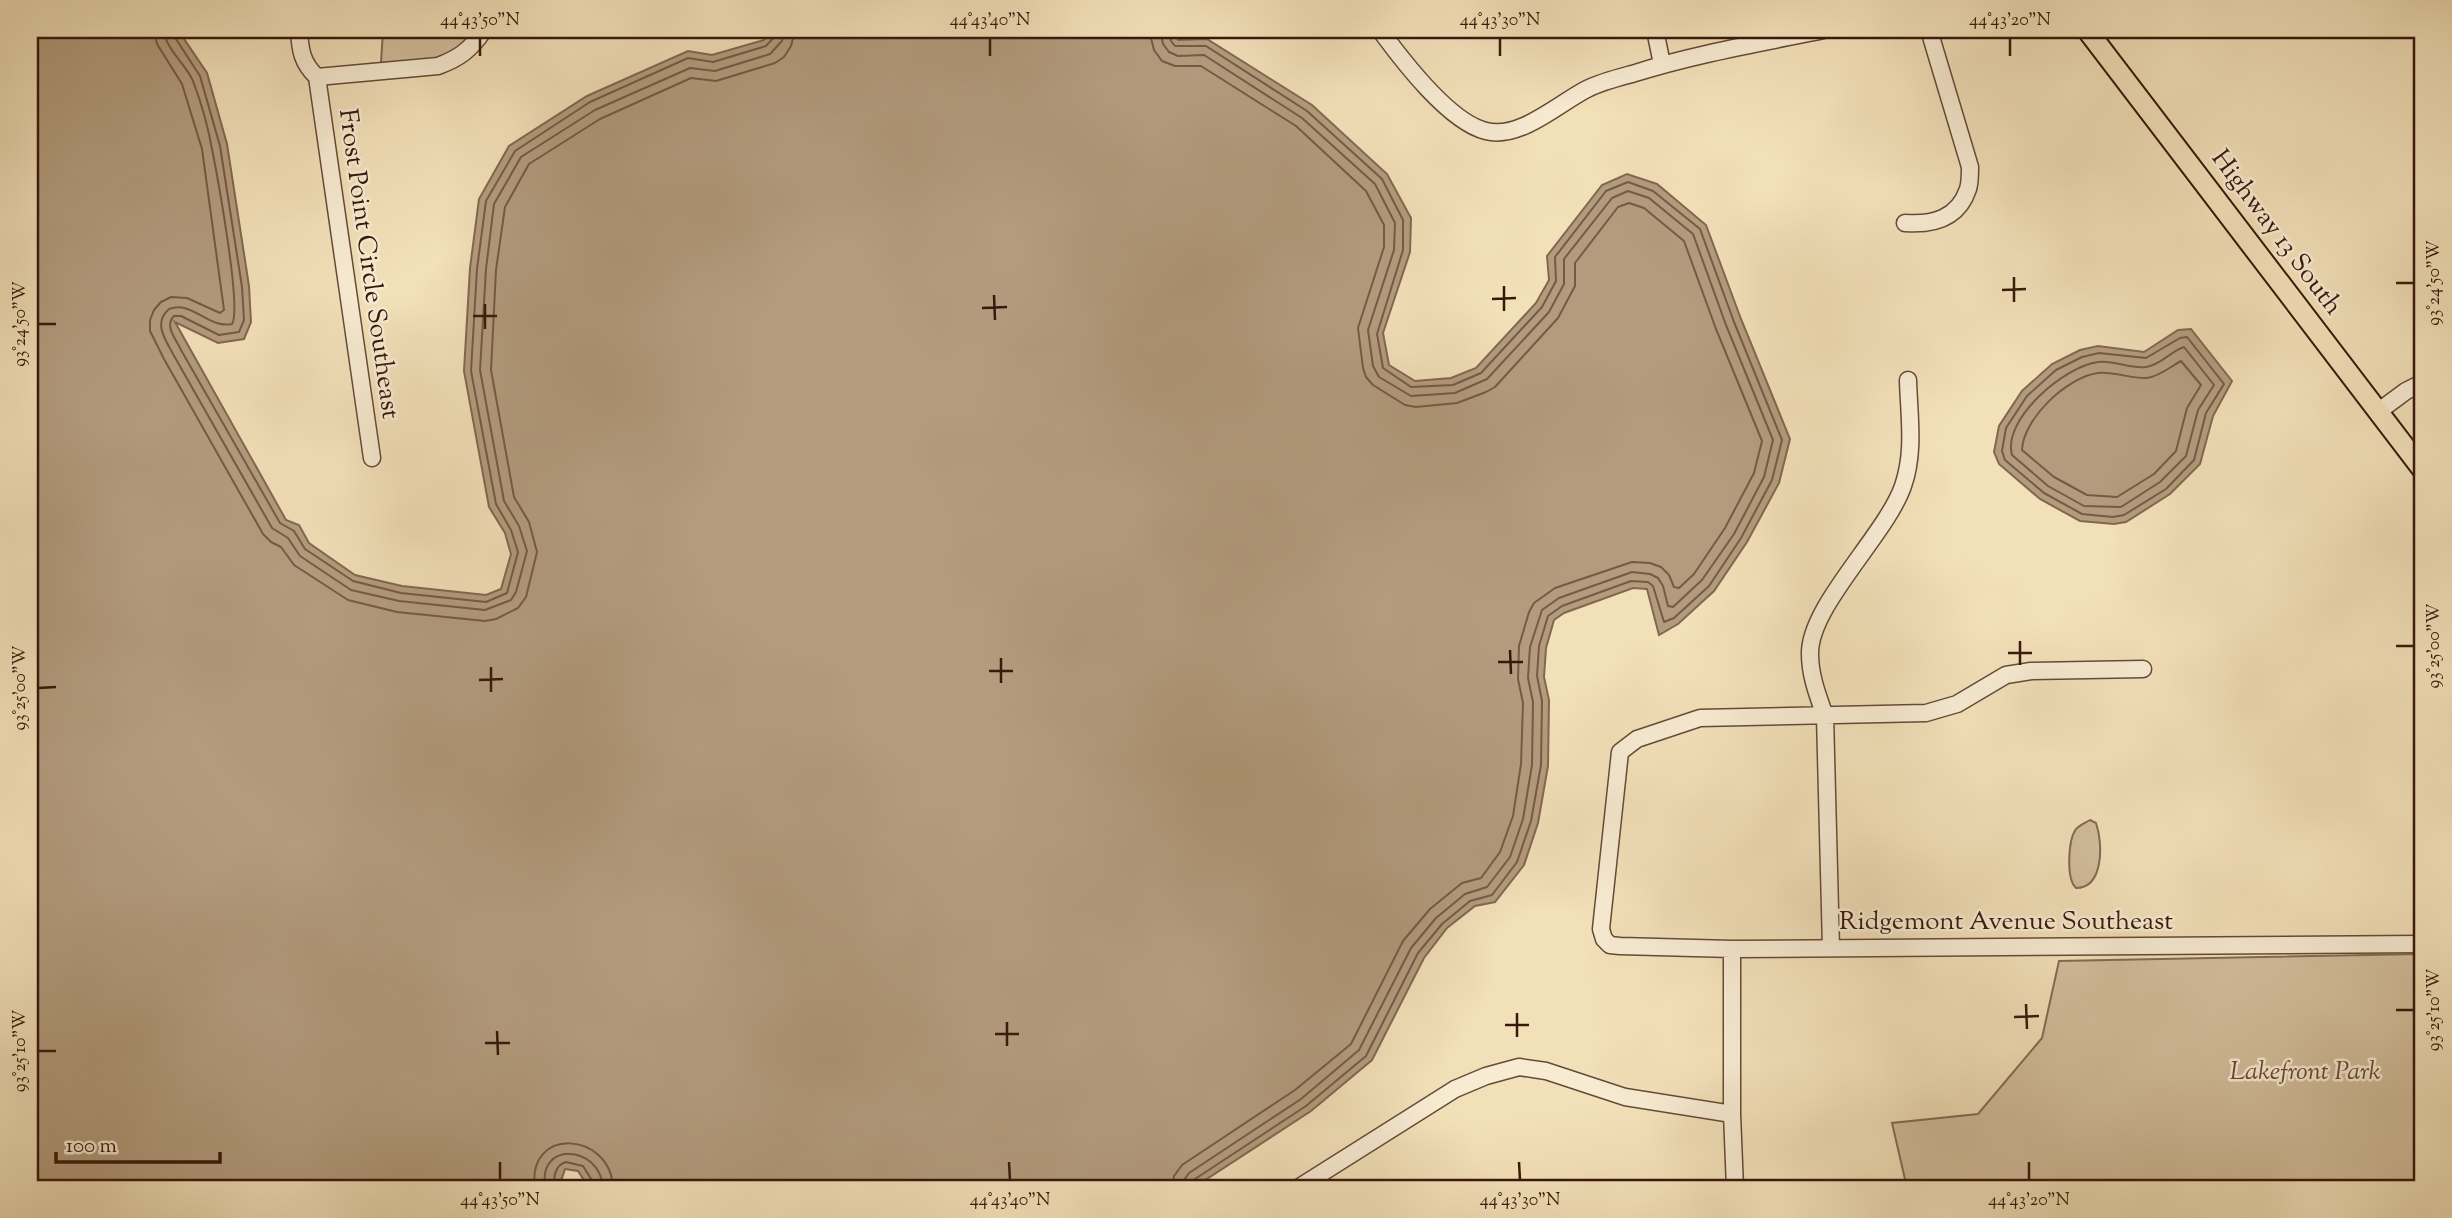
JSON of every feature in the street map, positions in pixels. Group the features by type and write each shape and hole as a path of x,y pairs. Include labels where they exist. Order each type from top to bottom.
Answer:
{"main road":[{"name":"Highway 13 South","path":"2087,30 2422,469"}],"street":[{"path":"299,30 300,52 306,67 317,77 439,66 457,59 472,48 484,30"},
{"path":"1380,30 1401,59 1457,118 1487,132 1508,131 1533,122 1589,88 1662,64 1824,30"},
{"path":"1655,30 1662,64"},
{"path":"1905,223 1924,225 1938,222 1956,209 1968,190 1970,167 1929,30"},
{"name":"Frost Point Circle Southeast","path":"317,77 372,458"},
{"path":"1831,948 1825,716 1813,681 1809,652 1816,624 1902,489 1911,461 1908,380"},
{"path":"2379,411 2422,383"},
{"path":"1825,716 1926,713 1957,704 2006,675 2031,671 2143,669"},
{"name":"Ridgemont Avenue Southeast","path":"1825,716 1700,718 1637,739 1620,752 1601,929 1604,939 1610,945 1732,949 2422,944"},
{"path":"1732,949 1735,1188"},
{"path":"1298,1188 1455,1088 1519,1067 1546,1071 1625,1097 1732,1114"}],"green space":[{"path":"383,30 477,30 455,52 434,59 381,63"},
{"path":"2090,820 2096,823 2098,832 2099,863 2092,881 2076,888 2069,868 2071,842 2076,829"},
{"name":"Lakefront Park","path":"2422,954 2422,1188 1907,1188 1892,1123 1978,1114 2042,1038 2059,961"}],"water":[{"path":"30,30 178,30 207,73 227,144 249,286 251,322 244,339 218,343 175,322 286,520 299,525 309,543 355,575 402,586 486,595 501,589 511,554 505,533 489,507 464,371 470,268 479,199 509,146 587,96 688,51 712,55 764,40 771,30 1175,30 1178,40 1207,39 1312,105 1387,174 1411,218 1410,252 1383,333 1389,365 1415,381 1451,378 1476,368 1536,303 1549,280 1547,256 1602,185 1627,174 1657,184 1706,225 1790,439 1779,483 1747,542 1714,591 1678,624 1659,635 1647,589 1633,588 1564,613 1554,620 1546,648 1544,677 1549,700 1548,766 1538,823 1524,865 1495,902 1475,906 1447,928 1424,958 1372,1060 1311,1111 1193,1188 589,1188 578,1171 565,1169 561,1181 564,1188 30,1188"},
{"path":"2191,329 2232,381 2213,416 2200,464 2170,494 2126,522 2114,524 2080,521 2040,499 1999,464 1994,452 1999,426 2022,391 2052,364 2080,350 2098,346 2144,352 2178,330"}]}
